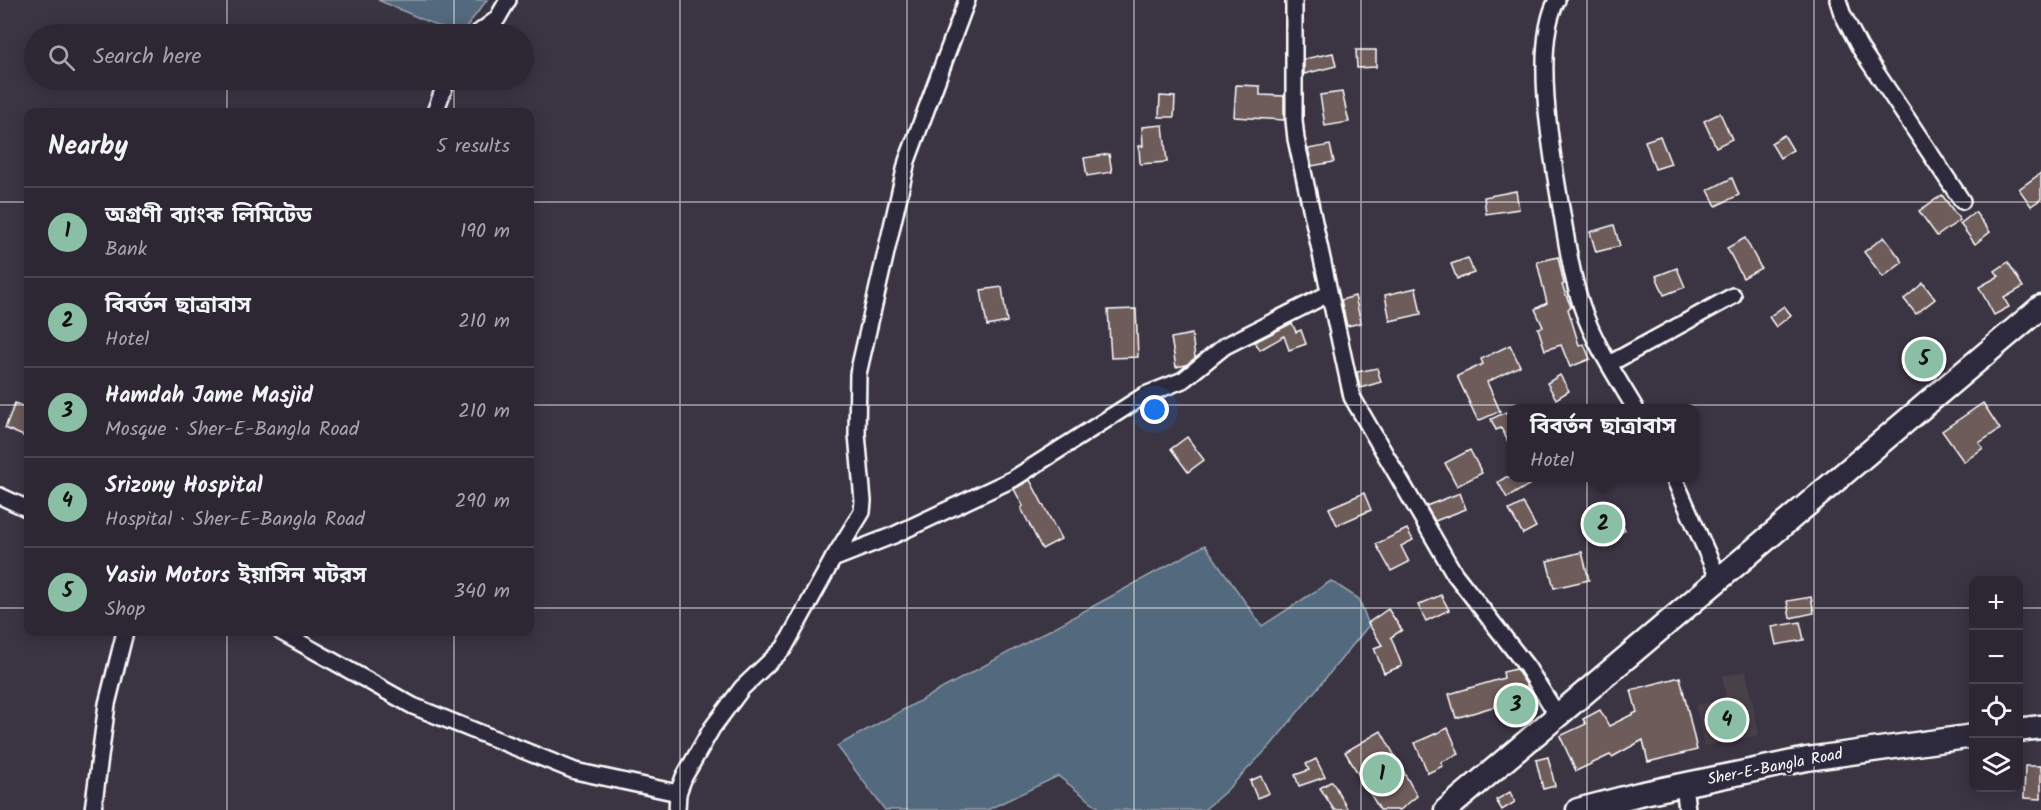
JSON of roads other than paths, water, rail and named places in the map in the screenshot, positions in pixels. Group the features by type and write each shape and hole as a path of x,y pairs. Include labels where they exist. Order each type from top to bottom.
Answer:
{"highway":[{"path":"1446,810 2041,307"},
{"path":"2023,729 2041,727"},
{"name":"Sher-E-Bangla Road","path":"1578,810 1639,794 1807,759 1969,737"}],"street":[{"path":"490,24 497,19 508,0"},
{"path":"677,810 678,793 684,777 712,728 742,688 784,648 862,512 857,434 858,374 907,161 966,0"},
{"path":"1294,0 1296,140 1352,398 1454,573 1527,667 1558,716"},
{"path":"1557,0 1551,10 1547,32 1545,75 1550,143 1571,269 1593,334 1633,404"},
{"path":"1838,0 1860,48 1962,201"},
{"path":"436,108 443,90"},
{"path":"833,559 894,535 1013,478 1145,395 1193,374 1225,346 1328,294"},
{"path":"1609,364 1733,296"},
{"path":"1676,482 1719,579"},
{"path":"0,496 24,507"},
{"path":"93,810 107,704 124,636"},
{"path":"288,636 413,706 575,771 678,793"},
{"path":"1684,784 1687,810"}],"water":[{"path":"378,0 487,0 469,24 433,24"},
{"path":"1205,545 1262,626 1331,581 1359,599 1369,625 1271,745 1204,810 1102,810 1058,776 987,810 885,810 837,746"}],"place":[{"name":"Yasin Motors ইয়াসিন মটরস","path":"1924,359"},
{"name":"বিবর্তন ছাত্রাবাস","path":"1603,524"},
{"name":"Hamdah Jame Masjid","path":"1516,705"},
{"name":"Srizony Hospital","path":"1727,720"},
{"name":"অগ্রণী ব্যাংক লিমিটেড","path":"1382,774"}]}
